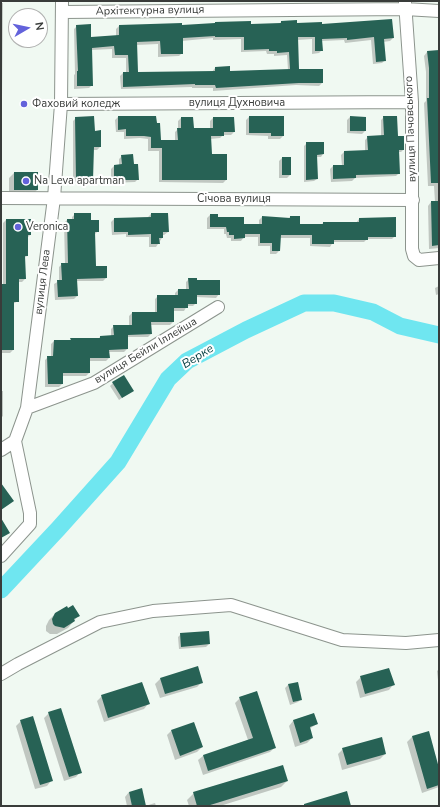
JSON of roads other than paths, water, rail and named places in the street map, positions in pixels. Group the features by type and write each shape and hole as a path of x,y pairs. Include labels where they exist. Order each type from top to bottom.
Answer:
{"street":[{"name":"Архітектурна вулиця","path":"62,7 405,5 439,11"},
{"name":"вулиця Пачовського","path":"405,5 412,102 412,249 414,256 419,260 439,258"},
{"name":"вулиця Лева","path":"15,441 27,408 54,198 61,104 62,7"},
{"name":"вулиця Духновича","path":"61,104 412,102"},
{"name":"Січова вулиця","path":"1,198 413,200"},
{"name":"вулиця Бейли Іллейша","path":"27,408 94,383 218,307"},
{"path":"1,450 15,441 30,513 30,524 1,556"},
{"path":"1,674 100,622 160,610 231,605 342,640 406,643 439,640"}],"waterway":[{"name":"Верке","path":"1,590 118,462 168,379 187,361 246,330 304,303 334,303 373,312 400,326 439,335"}],"place":[{"name":"Фаховий коледж","path":"24,104"},
{"name":"Na Leva apartman","path":"26,181"},
{"name":"Veronica","path":"18,227"}]}
